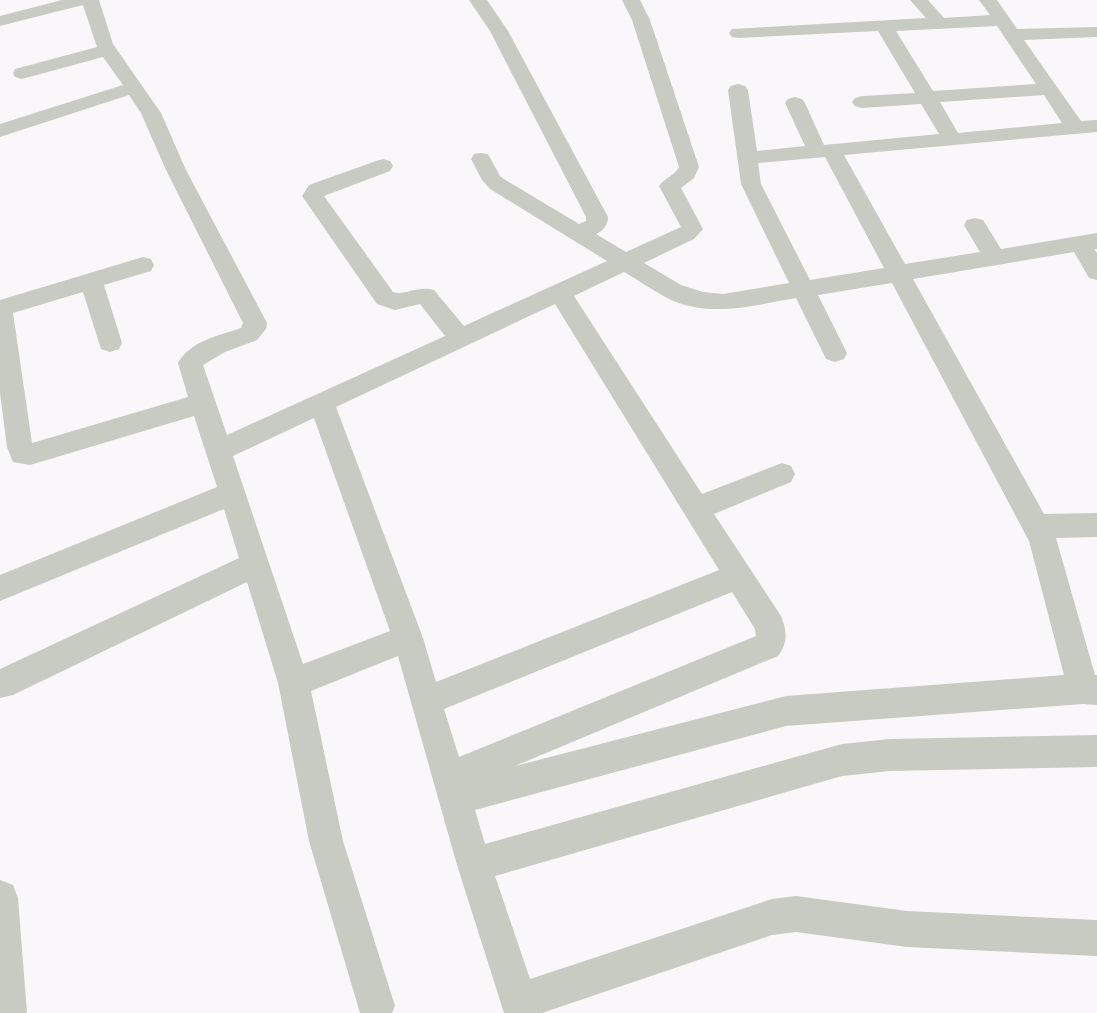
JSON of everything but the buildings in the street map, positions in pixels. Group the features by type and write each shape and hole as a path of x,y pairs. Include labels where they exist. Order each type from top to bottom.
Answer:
{"street":[{"path":"0,21 83,0"},
{"path":"90,0 107,50 151,113 176,170 255,323 254,329 249,334 202,352 193,358 190,363 294,683 326,841 376,1006"},
{"path":"478,0 499,30 597,217 597,222 594,226 578,233"},
{"path":"218,451 686,234 692,229 670,186 684,177 689,167 641,20 631,0"},
{"path":"919,0 940,23"},
{"path":"988,0 1075,127"},
{"path":"738,34 940,23 1097,32"},
{"path":"884,26 952,138"},
{"path":"22,73 107,50"},
{"path":"0,130 133,88"},
{"path":"862,102 1049,89"},
{"path":"738,90 751,184 835,353"},
{"path":"451,788 786,711 1090,690 1043,541 1036,526 900,273 795,103"},
{"path":"747,158 1097,126"},
{"path":"481,159 492,180 497,184 680,295 703,302 723,302 1089,243 1097,272"},
{"path":"383,166 316,190 313,196 385,298 395,302 426,296 461,339"},
{"path":"975,225 995,258"},
{"path":"143,265 0,309 22,454 30,454 203,403"},
{"path":"91,281 110,343"},
{"path":"451,788 767,646 771,641 770,626 560,293"},
{"path":"322,404 408,638 474,864 521,1007 772,917 796,914 907,929 1097,938"},
{"path":"696,509 782,474"},
{"path":"0,588 232,493"},
{"path":"1036,526 1097,525"},
{"path":"2,684 255,564"},
{"path":"426,701 738,576"},
{"path":"294,683 408,638"},
{"path":"474,864 842,760 890,755 1097,751"},
{"path":"0,898 8,1013"}]}
